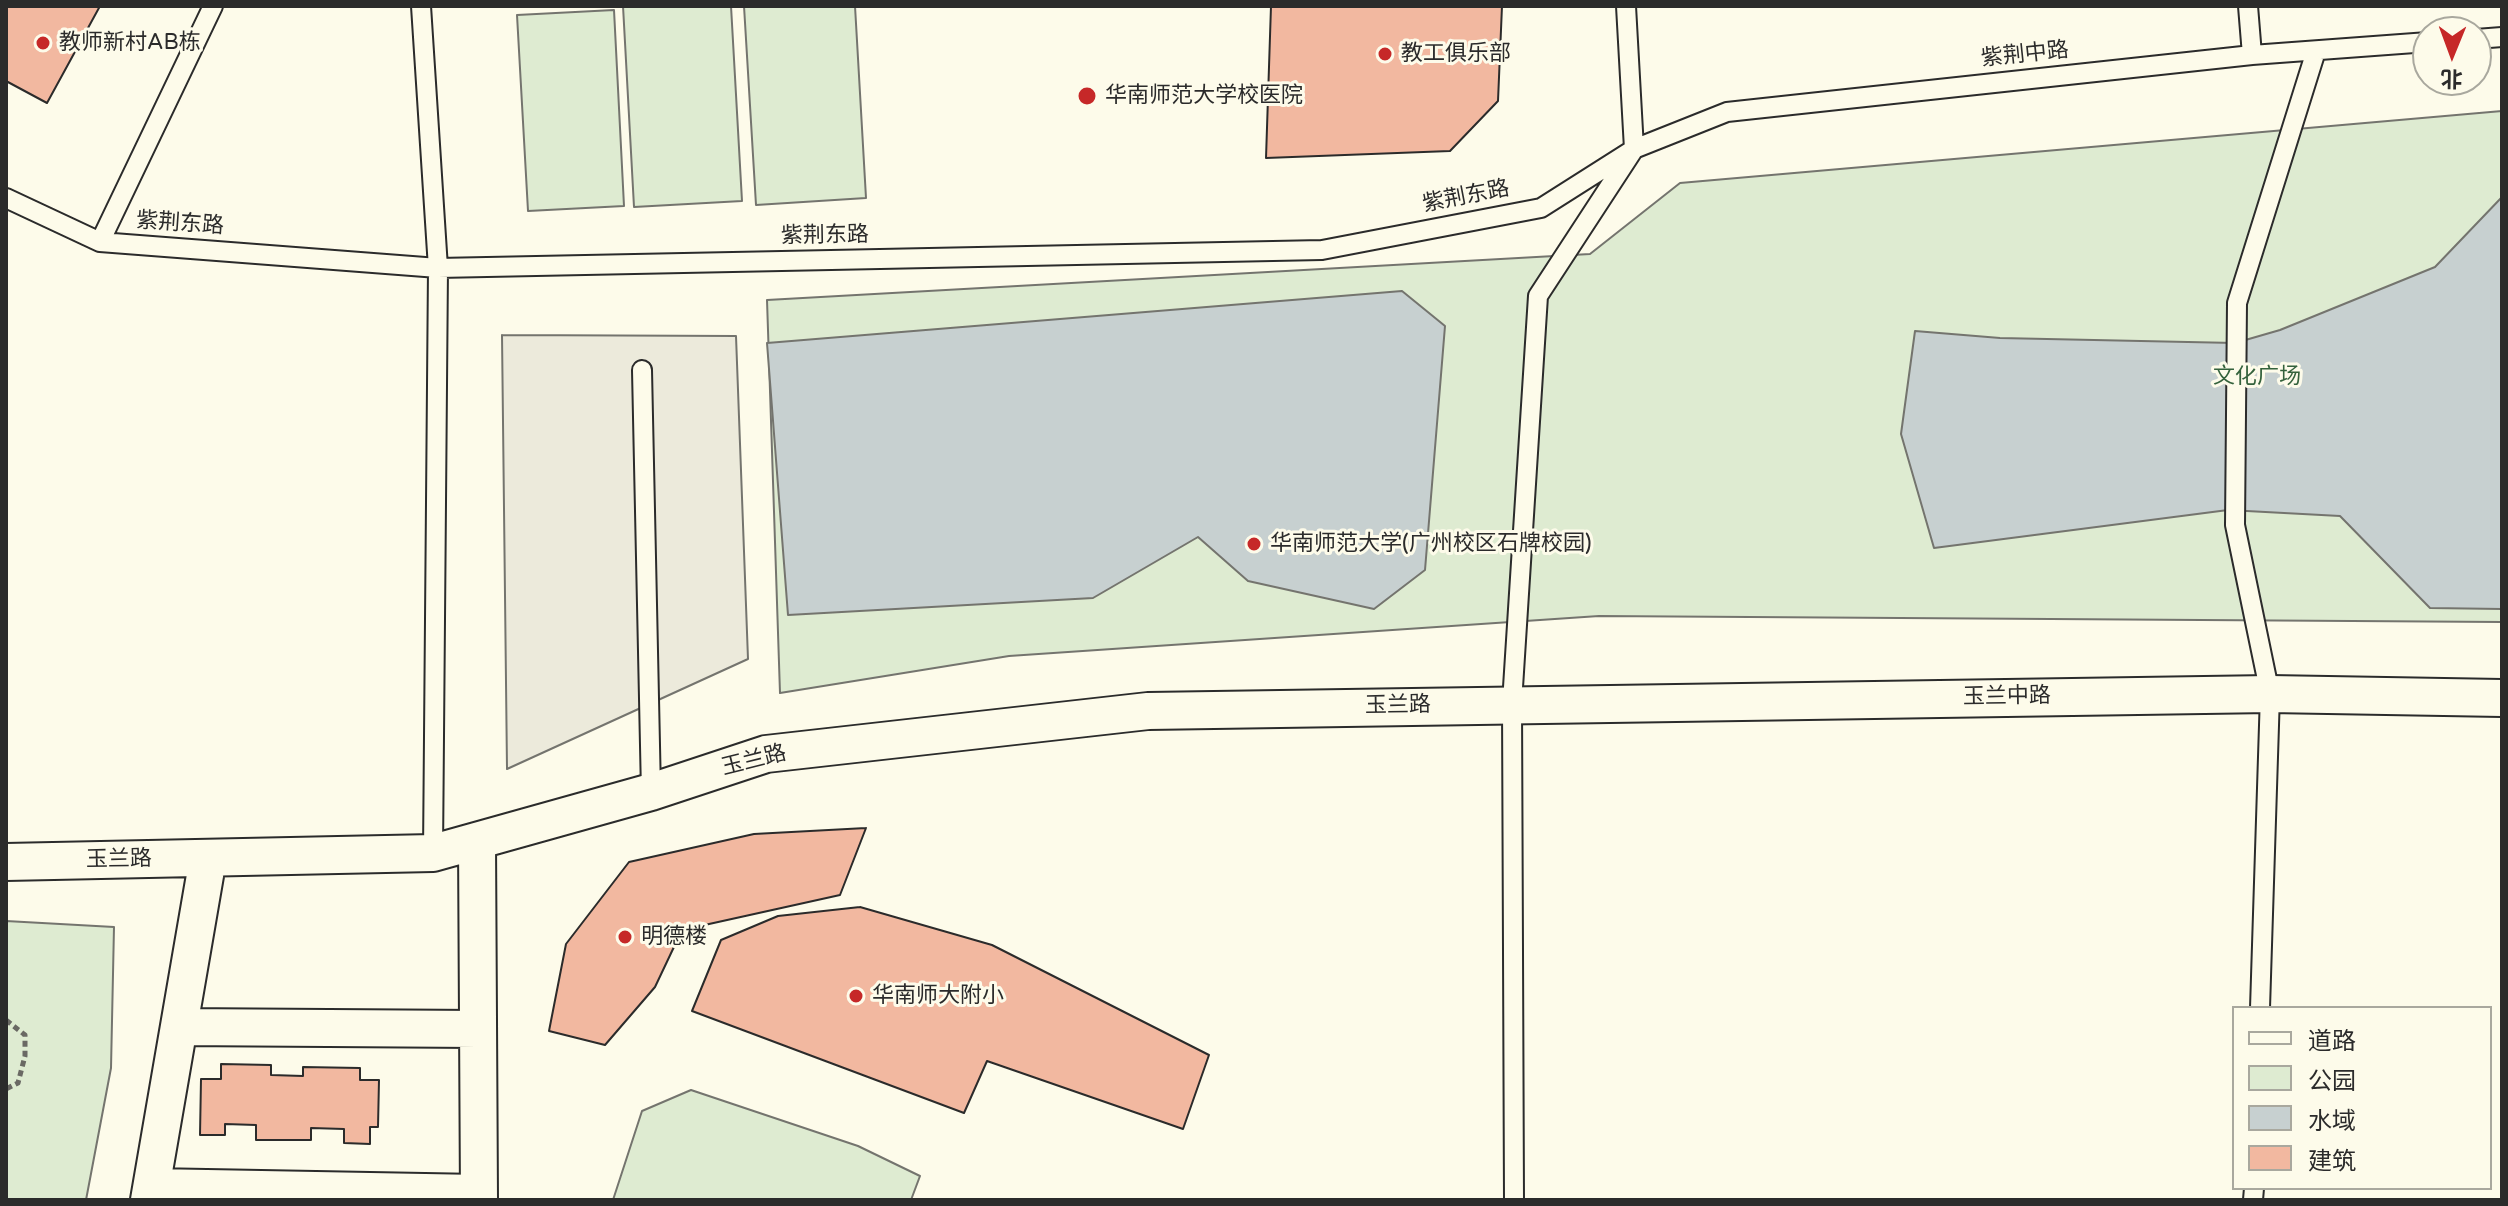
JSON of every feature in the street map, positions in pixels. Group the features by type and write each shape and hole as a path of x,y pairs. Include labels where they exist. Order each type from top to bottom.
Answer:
{"street":[{"name":"玉兰中路","path":"1512,703 2270,694 2502,698"},
{"name":"玉兰路","path":"6,862 433,853 651,792 766,754 1148,711 1512,703"},
{"path":"208,858 150,1193 479,1196 477,841"},
{"path":"179,1027 478,1029"}],"lane":[{"path":"100,242 213,6"},
{"path":"421,6 438,268 433,853"},
{"path":"1514,1200 1512,703 1538,296 1634,149 1626,6"},
{"path":"2248,6 2252,55"},
{"name":"紫荆中路","path":"1634,149 1727,112 2252,55 2412,43"},
{"path":"2260,1006 2270,694 2235,525 2237,303 2316,51"},
{"name":"紫荆东路","path":"6,198 100,242 438,268 1322,250 1541,208 1634,149"},
{"path":"642,370 651,792"}],"path":[{"path":"6,1020 25,1035 18,1083 6,1089"}],"green space":[{"path":"623,6 731,6 742,201 634,207"},
{"path":"744,6 855,6 866,198 756,205"},
{"path":"614,10 624,206 528,211 517,15"},
{"name":"文化广场","path":"2502,111 2502,622 1599,616 1009,656 780,693 767,300 1590,254 1680,183"},
{"path":"6,921 114,927 111,1068 86,1200 6,1200"},
{"path":"691,1090 858,1146 920,1176 911,1200 613,1200 642,1111"}],"shaded area":[{"path":"502,335 736,336 748,659 507,769"}],"water":[{"path":"2502,197 2502,609 2430,608 2340,516 2228,510 1934,548 1901,434 1915,331 2000,338 2235,343 2280,330 2435,267"},
{"path":"1402,291 1445,326 1425,570 1374,609 1248,581 1198,537 1093,598 788,615 767,343"}],"building":[{"name":"教师新村AB栋","path":"6,6 100,6 47,103 6,81"},
{"name":"教工俱乐部","path":"1271,6 1502,6 1498,101 1450,151 1266,158"},
{"name":"明德楼","path":"866,828 840,895 682,930 655,987 605,1045 549,1031 566,944 629,862 754,834"},
{"path":"860,907 992,945 1209,1055 1183,1129 987,1061 964,1113 692,1011 721,940 778,916"},
{"path":"221,1064 271,1065 271,1075 303,1076 303,1067 360,1068 360,1080 379,1080 378,1127 370,1127 370,1144 344,1143 344,1129 311,1128 311,1140 256,1140 256,1125 225,1124 225,1135 200,1135 201,1079 221,1079"}],"place":[{"name":"教师新村AB栋","path":"43,43"},
{"name":"教工俱乐部","path":"1385,54"},
{"name":"华南师范大学校医院","path":"1087,96"},
{"name":"华南师范大学(广州校区石牌校园)","path":"1254,544"},
{"name":"明德楼","path":"625,937"},
{"name":"华南师大附小","path":"856,996"}]}
